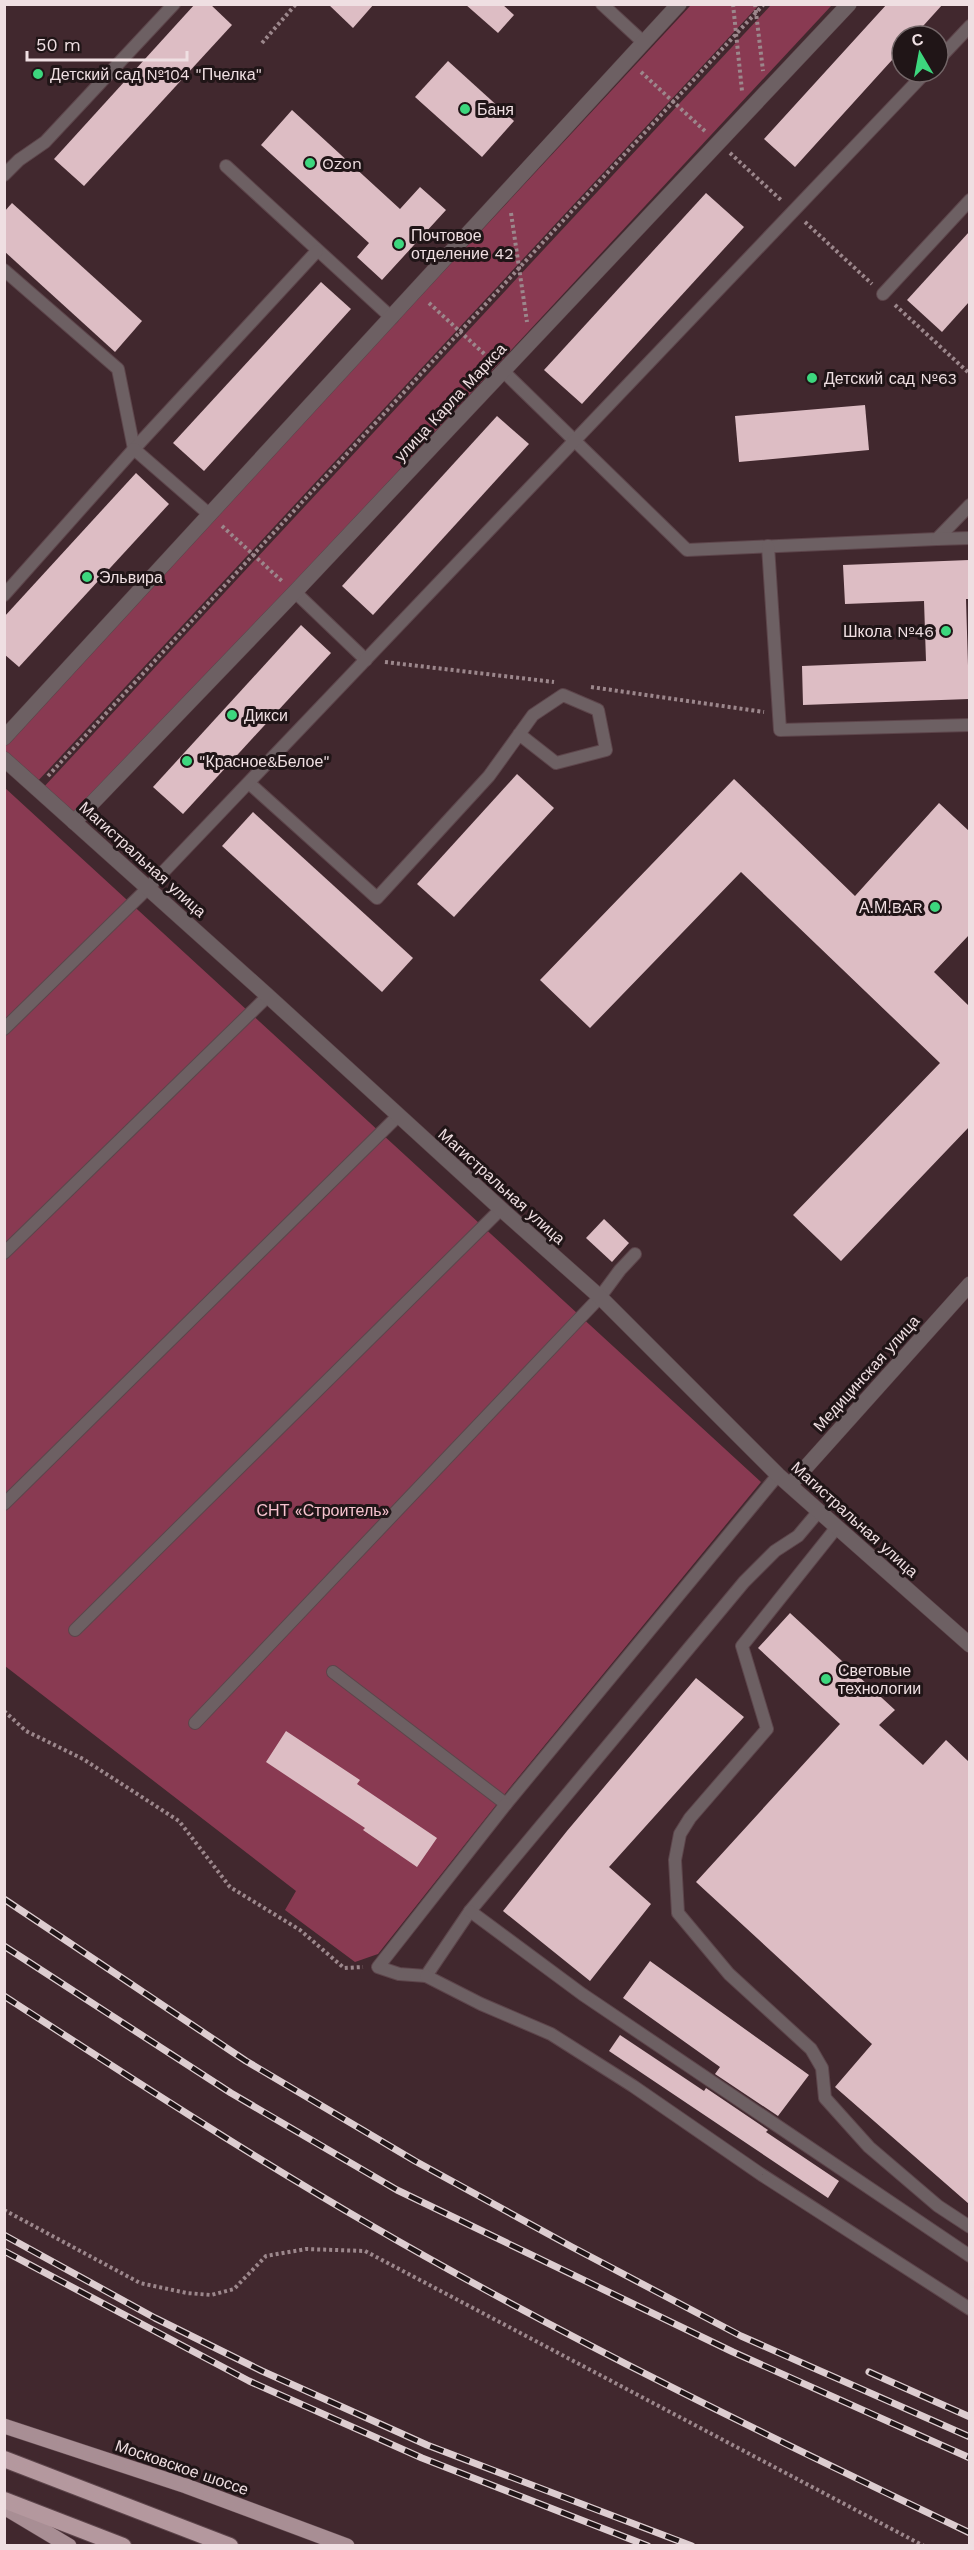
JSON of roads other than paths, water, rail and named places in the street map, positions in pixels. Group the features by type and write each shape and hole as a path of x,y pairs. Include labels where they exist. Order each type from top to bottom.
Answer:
{"highway":[{"path":"4,2459 230,2546"},
{"path":"4,2500 123,2546"}],"main road":[{"name":"Московское шоссе","path":"4,2426 186,2486 347,2546"},
{"path":"4,2507 69,2546"}],"street":[{"path":"4,738 679,4"},
{"name":"улица Карла Маркса","path":"74,822 295,592 849,4"},
{"name":"Магистральная улица","path":"4,759 600,1297 778,1475 969,1645"},
{"name":"Медицинская улица","path":"790,1485 969,1284"}],"lane":[{"path":"4,175 19,160 45,141 174,4"},
{"path":"602,4 643,42"},
{"path":"950,47 969,27"},
{"path":"4,1029 148,888 915,84"},
{"path":"226,166 392,318"},
{"path":"883,294 969,200"},
{"path":"6,588 316,250"},
{"path":"4,270 118,369 135,449 210,514"},
{"path":"503,371 687,550 969,538"},
{"path":"937,538 969,505"},
{"path":"768,546 780,730 969,725"},
{"path":"295,592 366,660"},
{"path":"249,783 377,898 489,776 533,714 563,695 598,710 606,750 556,762 519,735"},
{"path":"4,1253 268,996"},
{"path":"4,1503 398,1116"},
{"path":"75,1630 501,1209"},
{"path":"195,1723 600,1297 635,1254"},
{"path":"778,1475 506,1804 378,1967 399,1974 426,1976 481,2004 551,2034 633,2086 762,2175 969,2309"},
{"path":"426,1976 470,1911 744,1582 775,1551 798,1536 819,1511"},
{"path":"837,1527 742,1646 767,1729 690,1818 680,1834 675,1860 678,1913 729,1974 811,2049 822,2068 825,2098 869,2147 938,2206 969,2227"},
{"path":"333,1672 506,1804"},
{"path":"470,1911 582,1994 969,2256"}],"railway":[{"path":"4,1899 246,2061 415,2161 741,2336 970,2437"},
{"path":"4,1946 231,2093 397,2190 733,2352 970,2458"},
{"path":"4,1996 232,2142 372,2226 518,2308 818,2460 970,2533"},
{"path":"4,2235 155,2318 262,2371 427,2445 692,2546"},
{"path":"4,2251 249,2381 422,2458 648,2546"},
{"path":"869,2372 970,2417"}],"place":[{"name":"Детский сад №104 \"Пчелка\"","path":"38,74"},
{"name":"Баня","path":"465,109"},
{"name":"Ozon","path":"310,163"},
{"name":"Почтовое отделение 42","path":"399,244"},
{"name":"Детский сад №63","path":"812,378"},
{"name":"Эльвира","path":"87,577"},
{"name":"Школа №46","path":"946,631"},
{"name":"Дикси","path":"232,715"},
{"name":"\"Красное&Белое\"","path":"187,761"},
{"name":"А.М.BAR","path":"935,907"},
{"name":"Световые технологии","path":"826,1679"}],"park label":[{"name":"СНТ «Строитель»","path":"323,1510"}]}
